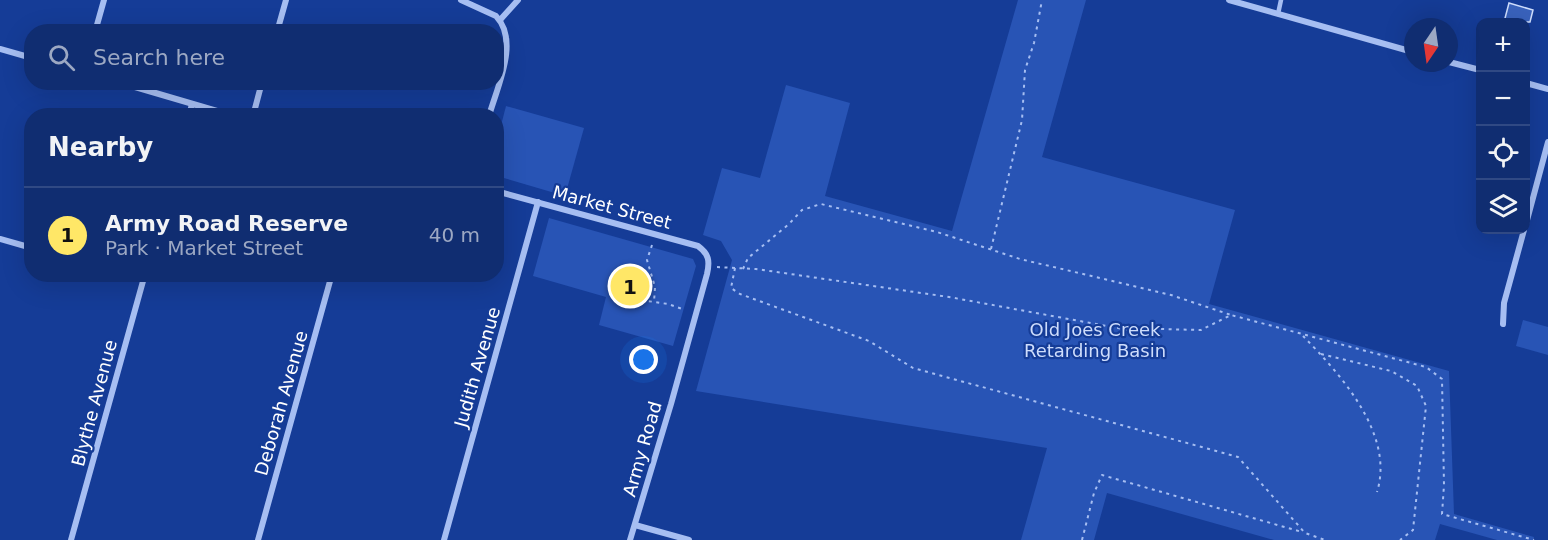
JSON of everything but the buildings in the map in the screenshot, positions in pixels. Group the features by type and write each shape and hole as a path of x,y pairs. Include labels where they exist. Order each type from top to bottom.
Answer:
{"street":[{"path":"98,24 104,0"},
{"path":"279,24 286,0"},
{"path":"461,0 477,6 500,20 502,24"},
{"path":"500,20 518,0"},
{"path":"1229,0 1404,49"},
{"path":"504,30 508,41 504,64"},
{"path":"0,49 24,56"},
{"path":"1458,64 1476,69"},
{"path":"1530,84 1548,89"},
{"path":"145,90 206,108"},
{"path":"255,108 260,90"},
{"path":"491,108 496,90"},
{"path":"191,108 192,104"},
{"path":"1530,209 1548,142"},
{"name":"Market Street","path":"504,193 698,246 706,252 709,263"},
{"name":"Judith Avenue","path":"444,540 538,202"},
{"path":"1503,324 1504,303 1523,234"},
{"path":"0,239 24,246"},
{"name":"Army Road","path":"630,540 709,263"},
{"name":"Blythe Avenue","path":"71,540 143,282"},
{"name":"Deborah Avenue","path":"258,540 330,282"},
{"path":"635,525 689,540"}],"lane":[{"path":"1278,14 1281,0"}],"path":[{"path":"991,249 1022,120 1024,70 1035,43 1042,0"},
{"path":"743,268 748,258 789,224 802,210 820,204 937,232 1020,259 1171,295 1232,315 1426,367 1442,379 1444,485 1442,514 1534,540"},
{"path":"652,245 647,260 655,287 654,302"},
{"path":"709,263 718,267 743,268 949,297 1145,333 1160,329 1201,330 1232,315"},
{"path":"735,268 731,288 740,294 869,341 913,368 1238,457 1305,533"},
{"path":"634,300 671,305 685,310"},
{"path":"1301,334 1321,354 1359,402 1374,432 1379,460 1380,482 1377,492"},
{"path":"1321,354 1391,371 1416,386 1426,406 1413,530 1400,540"},
{"path":"1082,540 1094,493 1102,475 1325,540"}],"green space":[{"name":"Old Joes Creek Retarding Basin","path":"1018,0 1086,0 1042,157 1235,210 1209,304 1449,371 1454,514 1534,537 1533,540 1497,540 1440,524 1435,540 1274,540 1107,493 1094,540 1021,540 1047,448 696,391 732,260 721,241 703,235 722,168 760,178 786,85 850,103 825,196 952,231"},
{"path":"506,106 584,128 565,196 504,178"},
{"path":"549,218 693,259 696,266 673,346 599,325 606,297 533,276"},
{"path":"1523,320 1548,327 1548,355 1516,346"}],"place":[{"name":"Army Road Reserve","path":"630,286"}]}
